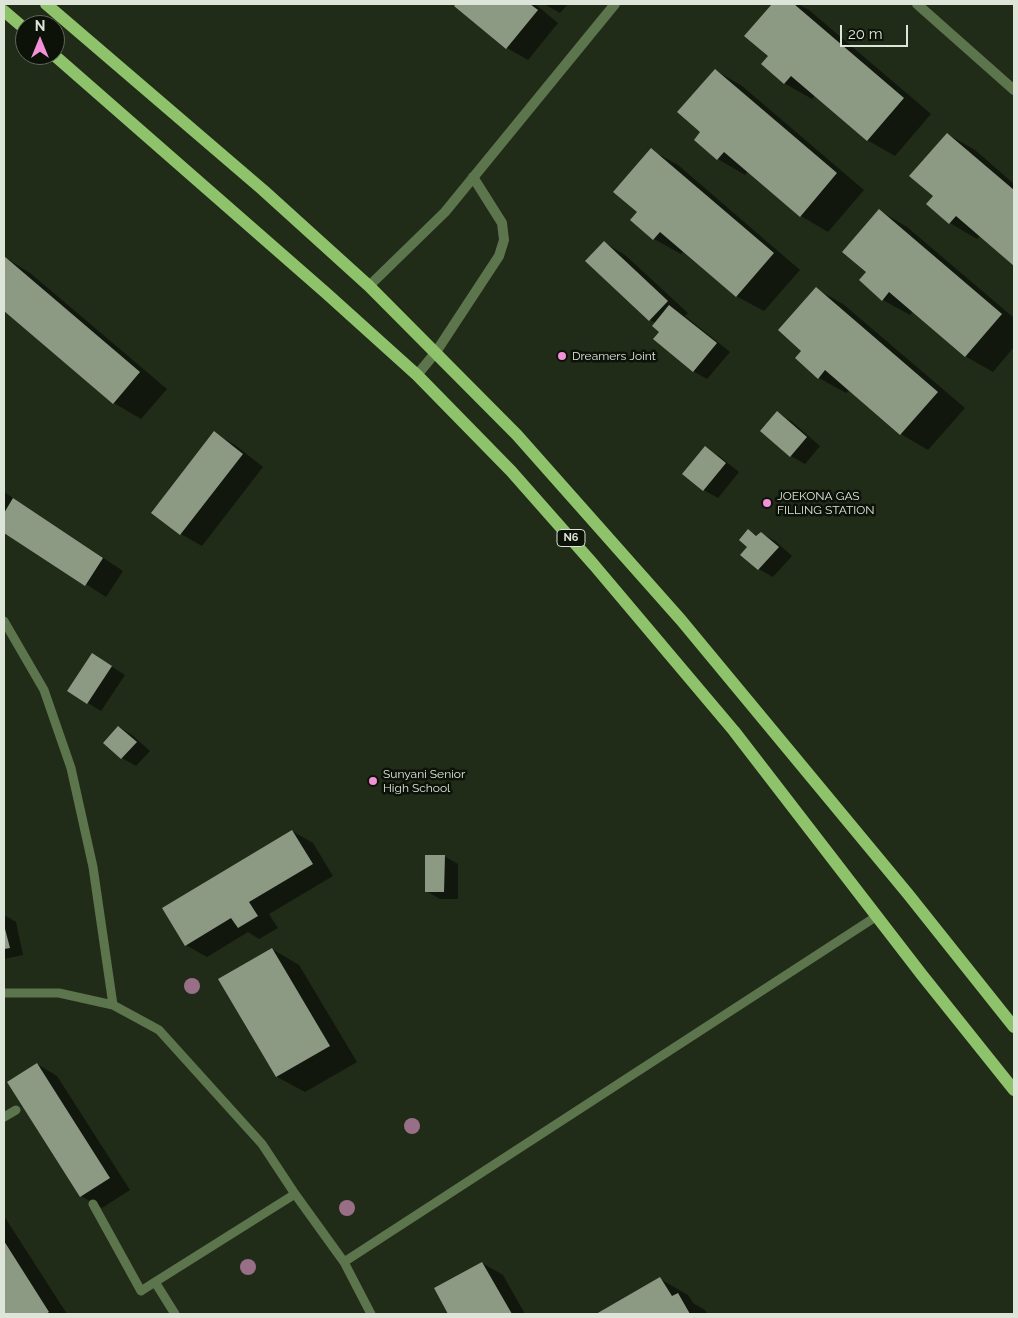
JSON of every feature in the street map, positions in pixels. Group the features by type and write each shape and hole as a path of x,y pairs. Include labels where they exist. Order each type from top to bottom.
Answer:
{"main road":[{"name":"N6","path":"46,4 263,190 369,286 517,435 681,620 908,894 1014,1027"},
{"path":"4,11 15,20"},
{"name":"N6","path":"65,65 417,375 511,471 594,565 734,730 922,975 1014,1090"}],"street":[{"path":"369,286 445,212 615,4"},
{"path":"917,4 1014,90"},
{"path":"417,375 436,352 499,256 504,240 502,224 473,177"}],"lane":[{"path":"4,621 44,690 71,768 92,867 113,1005"},
{"path":"344,1262 877,916"},
{"path":"4,992 60,992 113,1005 159,1030 262,1144 344,1262 371,1314"},
{"path":"4,1117 16,1110"},
{"path":"93,1204 141,1291 295,1194"},
{"path":"155,1282 175,1314"}],"building":[{"path":"456,4 530,4 538,10 506,49 454,6"},
{"path":"772,4 794,4 904,98 867,141 791,76 784,84 761,64 768,56 744,36"},
{"path":"715,69 837,173 800,217 724,152 717,160 694,140 700,132 677,112"},
{"path":"947,133 1014,190 1014,266 956,216 949,224 926,204 933,196 909,176"},
{"path":"651,148 774,253 736,297 660,232 653,240 630,220 637,212 613,192"},
{"path":"879,209 1002,314 965,357 889,292 882,301 859,280 866,272 842,252"},
{"path":"604,241 668,301 649,321 585,261"},
{"path":"4,256 140,372 113,404 4,311"},
{"path":"816,287 938,392 900,435 825,370 818,379 795,358 801,351 778,330"},
{"path":"669,305 717,343 693,372 653,339 659,332 652,326"},
{"path":"777,411 807,437 790,457 760,431"},
{"path":"214,431 243,454 180,535 151,513"},
{"path":"705,446 726,463 703,491 682,474"},
{"path":"13,498 103,558 85,586 4,533 4,513"},
{"path":"748,529 756,536 761,532 779,547 758,570 740,555 747,547 739,540"},
{"path":"92,653 112,666 87,704 67,691"},
{"path":"118,726 137,742 121,759 103,743"},
{"path":"292,830 313,864 249,902 258,916 238,928 231,918 185,946 162,908"},
{"path":"425,855 445,855 444,892 425,892"},
{"path":"4,925 10,948 4,949"},
{"path":"272,948 330,1046 276,1077 218,979"},
{"path":"37,1063 110,1178 80,1197 7,1082"},
{"path":"4,1241 49,1312 46,1314 4,1314"},
{"path":"482,1262 512,1314 448,1314 434,1288"},
{"path":"660,1277 672,1296 678,1293 690,1314 596,1314"}],"place":[{"name":"Dreamers Joint","path":"562,356"},
{"name":"JOEKONA GAS FILLING STATION","path":"767,503"},
{"name":"Sunyani Senior High School","path":"373,781"}]}
